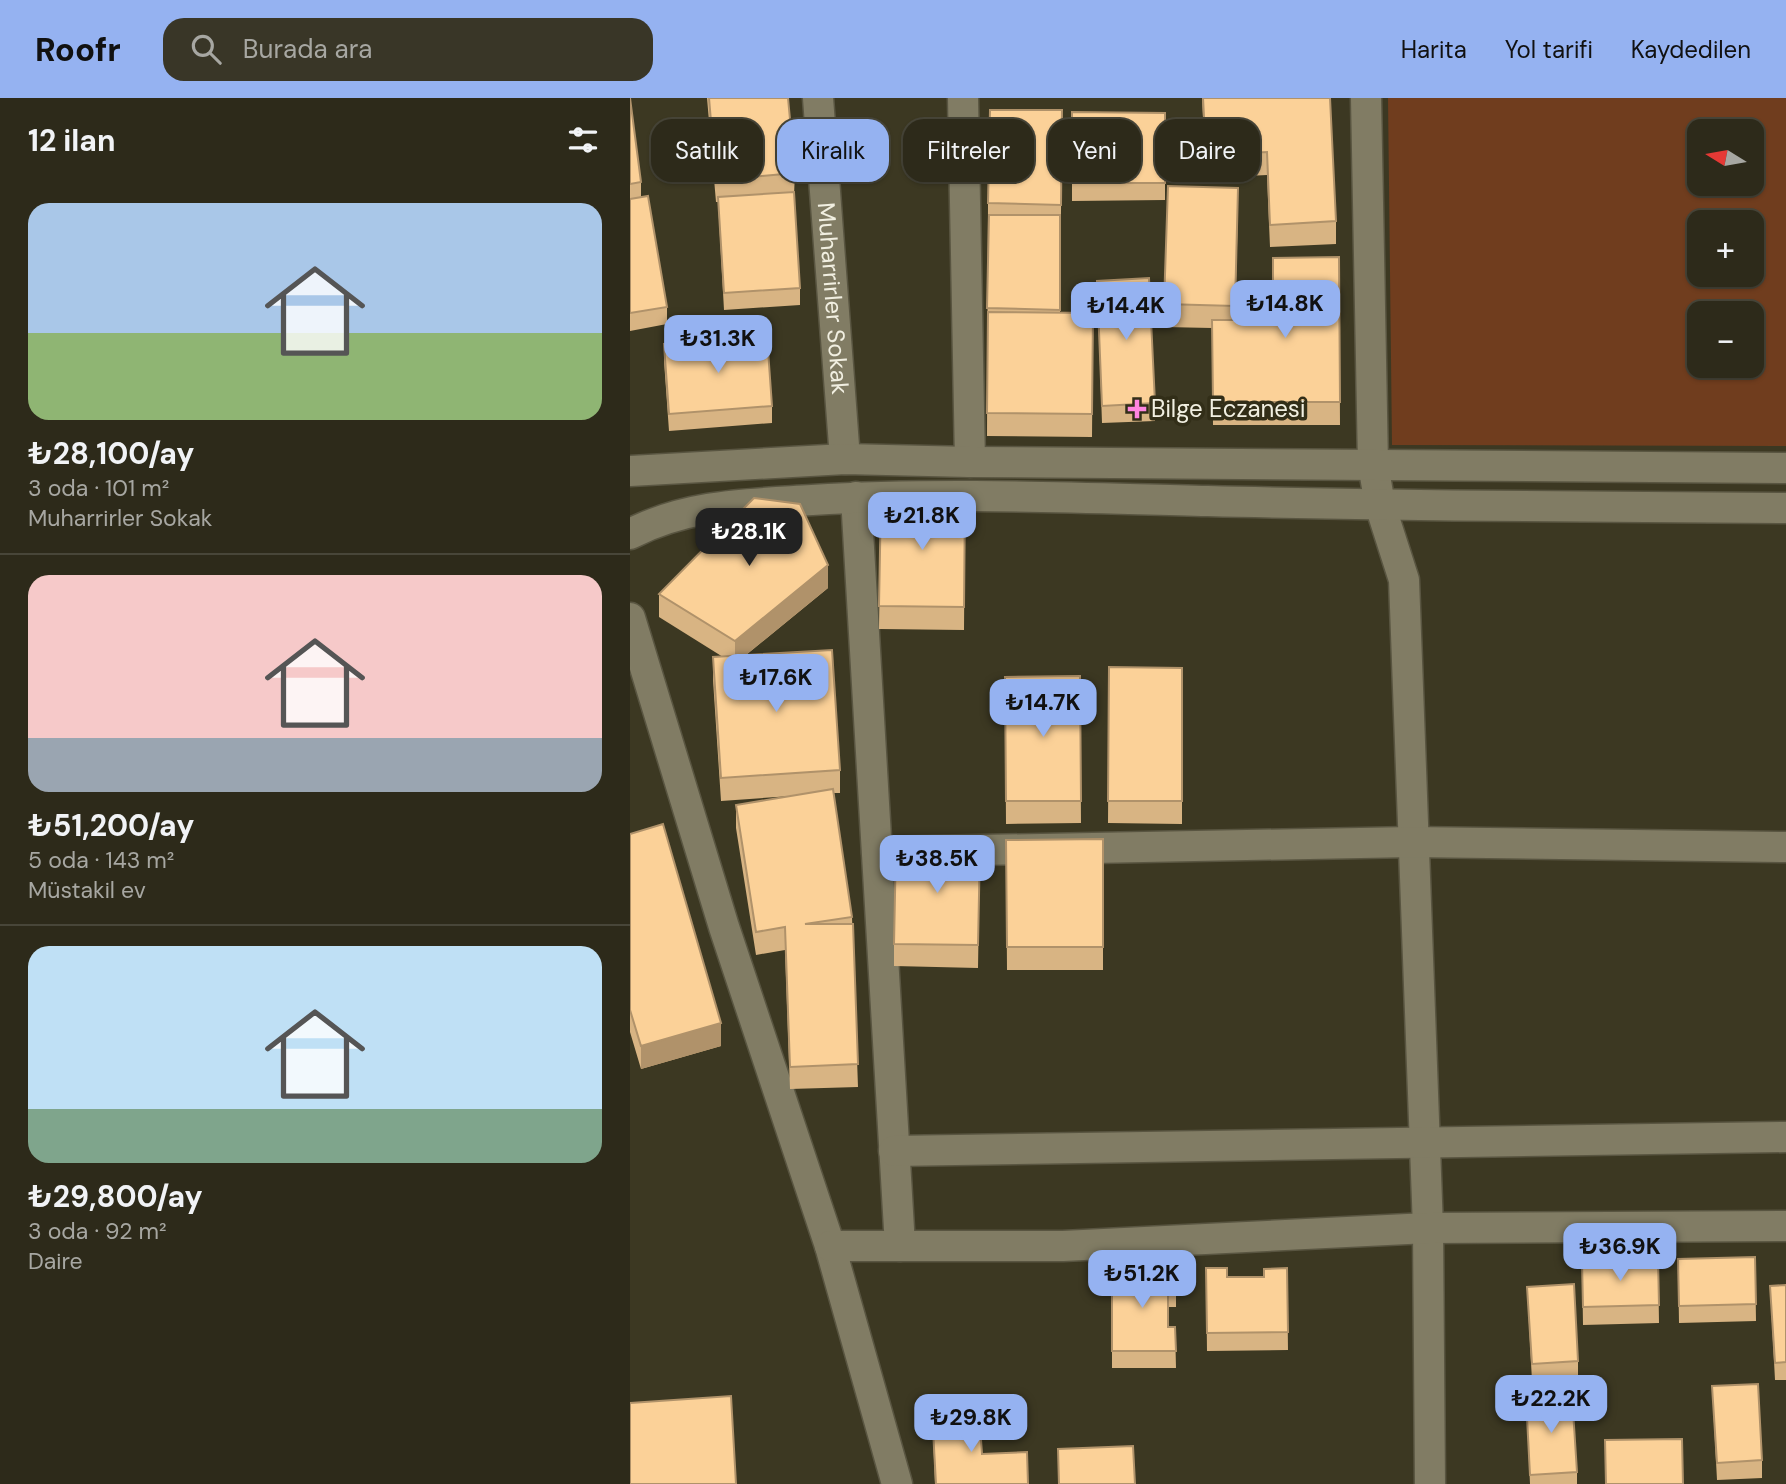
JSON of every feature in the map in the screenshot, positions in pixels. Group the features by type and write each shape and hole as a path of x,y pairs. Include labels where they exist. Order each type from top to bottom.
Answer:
{"street":[{"name":"Muharrirler Sokak","path":"818,98 845,459"},
{"path":"962,98 970,462"},
{"path":"1366,98 1373,464 1380,505 1404,580 1427,1228 1430,1484"},
{"path":"630,471 845,459 1786,468"},
{"path":"630,534 653,522 694,509 856,497 969,496 1380,505 1786,508"},
{"path":"856,497 900,1246"},
{"path":"630,618 724,927 830,1246 897,1484"},
{"path":"877,852 1412,842 1786,847"},
{"path":"894,1151 1786,1137"},
{"path":"830,1246 1063,1246 1427,1228 1786,1226"}],"shaded area":[{"path":"1388,98 1786,98 1786,446 1392,445"}],"building":[{"path":"630,98 641,182 630,184"},
{"path":"709,98 788,98 790,119 777,119 777,175 763,176 763,119 711,119"},
{"path":"1203,98 1330,98 1336,221 1270,225 1267,152 1260,152 1260,119 1204,119"},
{"path":"990,110 1062,110 1062,119 1048,119 1048,182 1061,182 1061,205 988,203 988,182 1034,182 1034,119 990,119"},
{"path":"1072,112 1165,113 1165,119 1155,119 1155,182 1165,183 1072,183 1141,182 1141,119 1072,119"},
{"path":"1168,186 1238,188 1235,306 1164,304"},
{"path":"794,192 800,288 724,293 718,197"},
{"path":"648,196 667,307 630,313 630,199"},
{"path":"989,215 1060,215 1060,310 987,308"},
{"path":"1339,257 1340,402 1213,402 1212,320 1273,320 1273,258"},
{"path":"1149,278 1155,403 1102,406 1097,281"},
{"path":"988,312 1093,313 1092,414 987,413"},
{"path":"767,336 772,406 669,414 664,344"},
{"path":"881,497 965,498 964,607 879,606"},
{"path":"754,498 800,504 828,565 735,641 659,594"},
{"path":"832,650 840,770 721,778 713,657"},
{"path":"1109,667 1182,668 1182,801 1108,801"},
{"path":"1080,676 1081,801 1006,801 1005,677"},
{"path":"833,789 852,917 805,924 853,924 858,1064 790,1067 785,927 756,932 736,805"},
{"path":"663,824 721,1023 641,1046 630,1010 630,834"},
{"path":"1103,839 1103,947 1007,947 1006,840"},
{"path":"896,845 980,846 978,945 894,944"},
{"path":"1755,1257 1756,1304 1679,1306 1678,1259"},
{"path":"1658,1259 1659,1305 1583,1307 1582,1261"},
{"path":"1206,1268 1227,1268 1227,1277 1264,1277 1264,1269 1287,1268 1288,1332 1207,1333"},
{"path":"1176,1269 1176,1290 1168,1290 1168,1327 1175,1327 1176,1351 1112,1351 1112,1270"},
{"path":"1574,1284 1578,1361 1532,1364 1527,1287"},
{"path":"1786,1285 1786,1362 1775,1363 1770,1286"},
{"path":"1758,1384 1762,1460 1717,1463 1712,1386"},
{"path":"1572,1395 1577,1472 1530,1475 1526,1398"},
{"path":"731,1396 736,1484 630,1484 630,1403"},
{"path":"932,1411 979,1411 982,1454 1027,1452 1028,1484 936,1484"},
{"path":"1682,1439 1683,1484 1606,1484 1605,1440"},
{"path":"1133,1446 1135,1484 1059,1484 1058,1449"}],"place":[{"name":"Bilge Eczanesi","path":"1137,409"}]}
